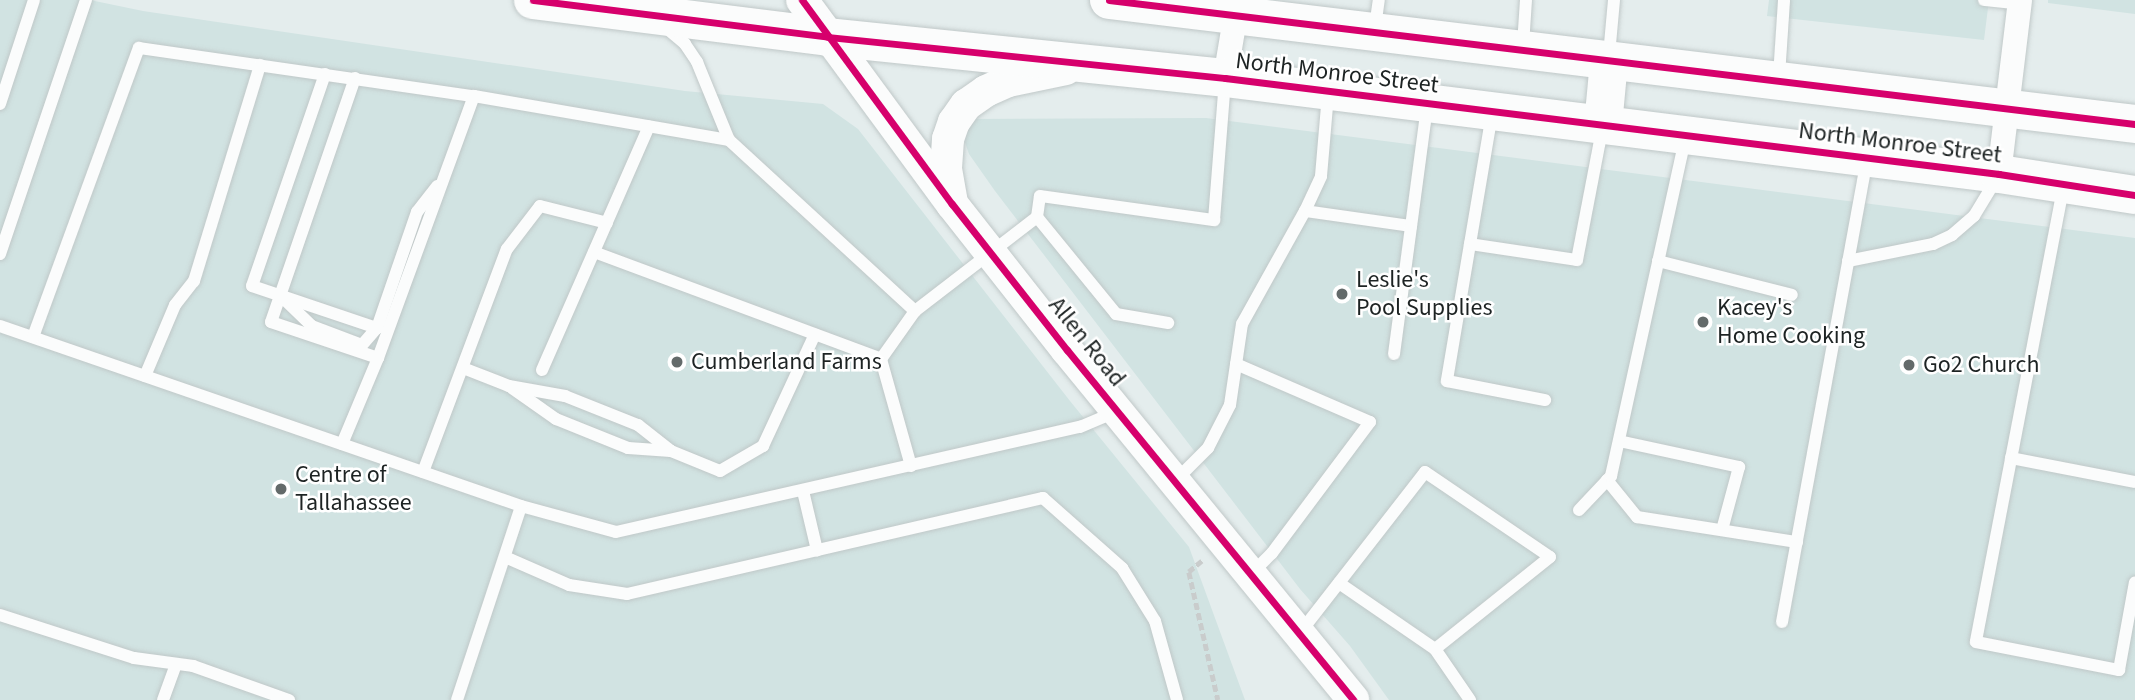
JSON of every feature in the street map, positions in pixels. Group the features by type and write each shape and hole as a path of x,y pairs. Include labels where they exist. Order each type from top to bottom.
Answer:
{"main road":[{"name":"North Monroe Street","path":"533,0 654,17 1084,66 1226,78 1999,174 2135,195"},
{"name":"North Monroe Street","path":"1109,0 1376,17 1522,51 1779,83 2007,106 2135,124"},
{"path":"1603,125 1609,61"}],"street":[{"name":"Allen Road","path":"802,0 952,204 1353,700"},
{"path":"1999,174 2020,2"},
{"path":"1226,78 1237,8"},
{"path":"952,204 946,168 948,139 954,122 966,105 986,91 1008,81 1084,66"}],"lane":[{"path":"0,104 34,0"},
{"path":"0,254 86,0"},
{"path":"1522,51 1526,0"},
{"path":"1609,61 1614,0"},
{"path":"1779,83 1784,0"},
{"path":"1984,0 2020,2"},
{"path":"654,17 685,44 697,62 729,141 915,311"},
{"path":"33,337 139,48 474,96 729,141"},
{"path":"145,376 175,305 194,281 260,65"},
{"path":"325,74 252,286 377,328"},
{"path":"355,78 271,322 378,358"},
{"path":"881,359 915,311 1037,217 1040,195 1214,220 1226,78"},
{"path":"1175,481 1197,461 1230,405 1242,324 1305,211 1321,176 1329,91"},
{"path":"342,444 366,380 378,358 474,96"},
{"path":"1394,355 1427,103"},
{"path":"1492,111 1447,381 1545,400"},
{"path":"1470,244 1577,260 1603,125"},
{"path":"542,370 649,126"},
{"path":"1579,510 1611,476 1686,135"},
{"path":"1782,622 1867,158"},
{"path":"1848,261 1933,244 1952,235 1975,216 1999,174"},
{"path":"281,296 312,326 362,345 377,328 417,212 444,178"},
{"path":"2064,184 1976,642 2119,670 2135,582"},
{"path":"423,472 508,249 540,205 607,223"},
{"path":"1305,211 1411,226"},
{"path":"1037,217 1116,314 1168,323"},
{"path":"594,252 881,359"},
{"path":"1658,261 1792,295"},
{"path":"0,326 521,506 616,533 1080,427 1118,411"},
{"path":"463,368 509,386 565,396 638,425 671,451 720,471 763,446 815,334"},
{"path":"881,359 911,466"},
{"path":"1236,364 1370,422 1272,553 1251,574"},
{"path":"509,386 556,419 628,448 671,451"},
{"path":"1619,440 1739,467 1722,530"},
{"path":"2011,458 2135,482"},
{"path":"1300,634 1426,472 1550,556 1435,649"},
{"path":"1607,480 1637,517 1797,542"},
{"path":"803,491 817,550"},
{"path":"505,557 569,586 627,594 1043,498 1122,568 1154,621 1177,700"},
{"path":"457,700 521,506"},
{"path":"1339,583 1435,649 1470,700"},
{"path":"0,615 131,657 192,666 289,700"},
{"path":"163,700 176,664"}],"path":[{"path":"1206,558 1189,572 1218,700"}],"shaded area":[{"path":"0,0 90,0 143,11 685,91 823,104 858,129 1070,401 1189,547 1245,700 0,700"},
{"path":"1769,0 1989,0 1984,40 1767,16"},
{"path":"2048,0 2135,0 2135,14 2048,3"},
{"path":"1206,118 2135,238 2135,700 1389,700 1350,646 1300,589 995,191 969,154 961,131 965,119"}],"cycle path":[{"path":"533,0 828,37 1225,78 1999,174 2135,195"},
{"path":"802,0 952,204 1067,350 1353,700"},
{"path":"1109,0 2135,124"}],"place":[{"name":"Leslie's Pool Supplies","path":"1342,294"},
{"name":"Kacey's Home Cooking","path":"1703,322"},
{"name":"Cumberland Farms","path":"677,362"},
{"name":"Go2 Church","path":"1909,365"},
{"name":"Centre of Tallahassee","path":"281,489"}]}
